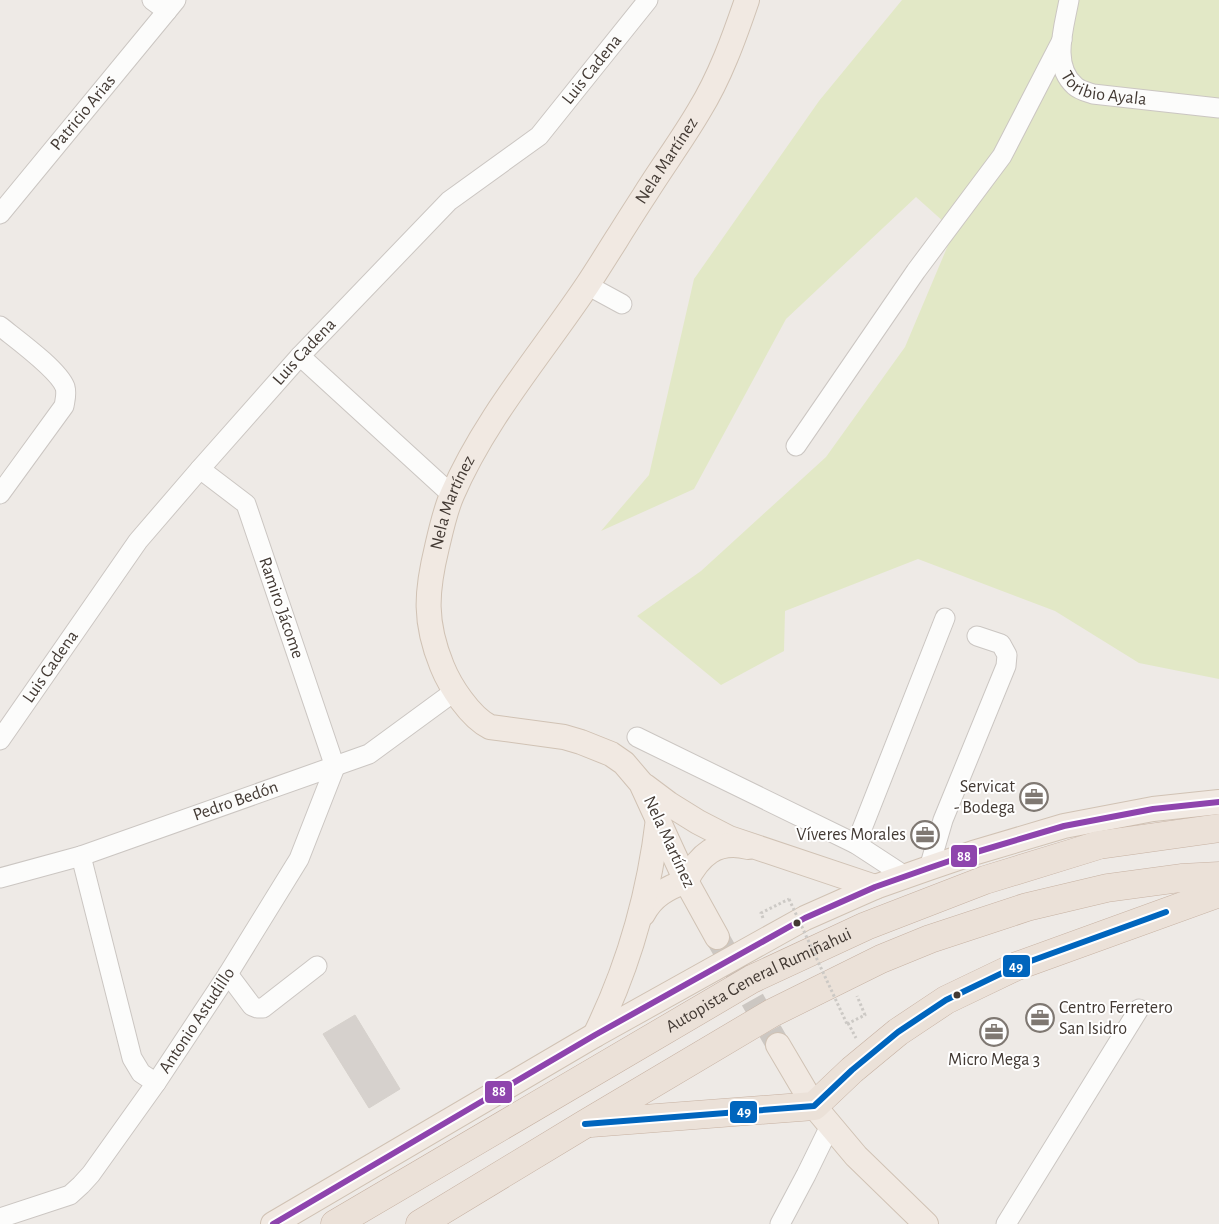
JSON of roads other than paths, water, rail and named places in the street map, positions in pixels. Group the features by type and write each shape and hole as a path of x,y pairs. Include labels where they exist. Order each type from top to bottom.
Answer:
{"highway":[{"name":"Autopista General Rumiñahui","path":"335,1224 752,979 866,926 984,880 1100,845 1204,828 1219,828"},
{"name":"Autopista General Rumiñahui","path":"420,1224 772,1013 881,960 930,939 1027,907 1107,888 1181,878 1219,876"},
{"path":"584,1124 822,1116 852,1070 898,1032 946,1000 1017,966 1219,893"}],"main road":[{"name":"Nela Martínez","path":"716,937 686,881 641,783 624,763 611,754 564,737 490,727 482,723 455,691 435,650 430,628 428,590 440,531 452,495 485,430 587,285 700,110 732,43 747,0"},
{"path":"641,783 669,804 729,838 875,887"},
{"path":"273,1224 596,1035 805,918 905,876 973,853 1064,826 1153,809 1219,802"},
{"path":"596,1035 620,980 639,923 649,880 658,818"},
{"path":"639,923 648,904 660,893 686,881 693,866 703,855 722,847 740,845 762,850"},
{"path":"778,1045 822,1116 856,1156 926,1224"}],"street":[{"name":"Luis Cadena","path":"0,740 138,541 200,468 300,356 449,201 539,136 648,0"},
{"name":"Toribio Ayala","path":"1069,0 1062,40 1061,60 1066,75 1076,88 1093,94 1219,108"},
{"name":"Patricio Arias","path":"0,214 165,4"},
{"path":"796,446 916,270 1002,156 1062,40"},
{"path":"587,285 622,304"},
{"path":"0,326 58,376 65,387 66,397 64,406 0,494"},
{"path":"300,356 452,495"},
{"name":"Ramiro Jácome","path":"200,468 246,504 335,767"},
{"path":"856,844 945,618"},
{"path":"929,868 943,820 1006,666 1007,654 1001,644 977,636"},
{"name":"Pedro Bedón","path":"0,878 81,856 369,754 455,691"},
{"path":"637,737 856,844 905,876"},
{"name":"Antonio Astudillo","path":"0,1218 70,1195 91,1174 156,1083 228,974 299,859 335,767"},
{"path":"81,856 132,1058 141,1073 156,1083"},
{"path":"228,974 252,1006 263,1008 317,966"},
{"path":"1006,1224 1139,1009"},
{"path":"780,1224 806,1175 822,1116"}],"tunnel":[{"path":"717,937 778,1045"}],"place":[{"name":"Servicat - Bodega","path":"1034,797"},
{"name":"Víveres Morales","path":"925,835"},
{"name":"Centro Ferretero San Isidro","path":"1040,1018"},
{"name":"Micro Mega 3","path":"994,1032"}]}
